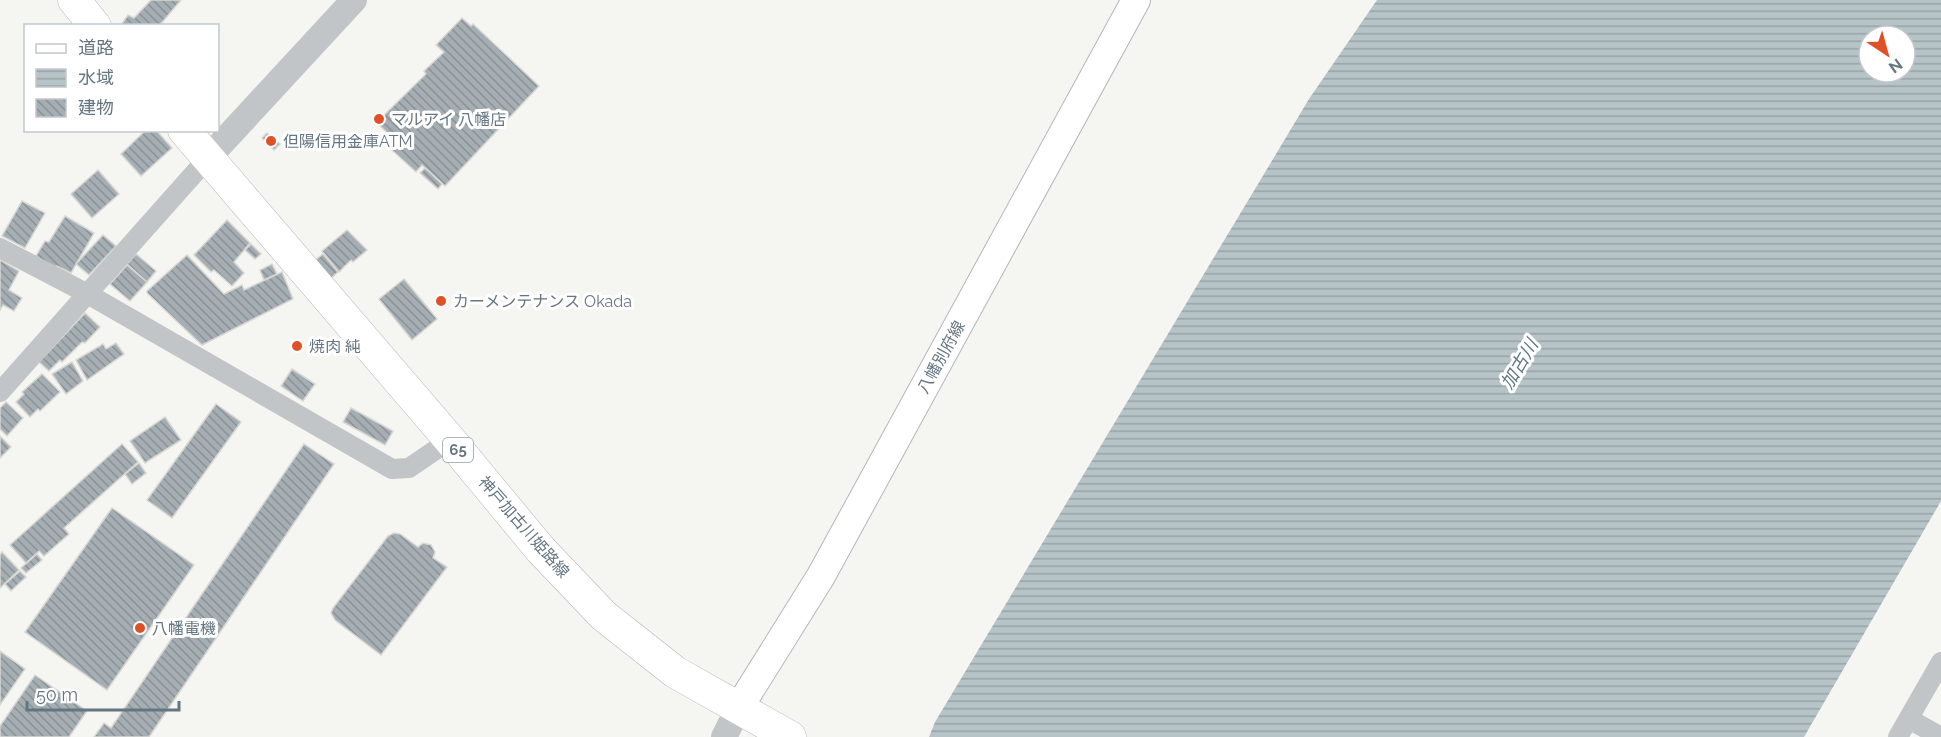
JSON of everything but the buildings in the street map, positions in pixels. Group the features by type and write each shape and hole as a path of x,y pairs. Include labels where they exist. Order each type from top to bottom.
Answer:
{"main road":[{"path":"74,0 93,24"},
{"name":"八幡別府線","path":"738,709 820,576 1136,0"},
{"name":"神戸加古川姫路線","path":"186,132 541,550 604,616 675,672 780,732"}],"street":[{"path":"0,392 207,159 354,0"},
{"path":"0,248 86,293 392,469 408,468 450,441"},
{"path":"1898,737 1941,662"},
{"path":"724,737 738,709"},
{"path":"1909,719 1941,737"}],"water":[{"name":"加古川","path":"1377,0 1941,0 1941,501 1804,737 929,737 935,722 1309,99"}],"place":[{"name":"マルアイ 八幡店","path":"379,119"},
{"name":"但陽信用金庫ATM","path":"271,141"},
{"name":"カーメンテナンス Okada","path":"441,301"},
{"name":"焼肉 純","path":"297,346"},
{"name":"八幡電機","path":"140,628"}]}
